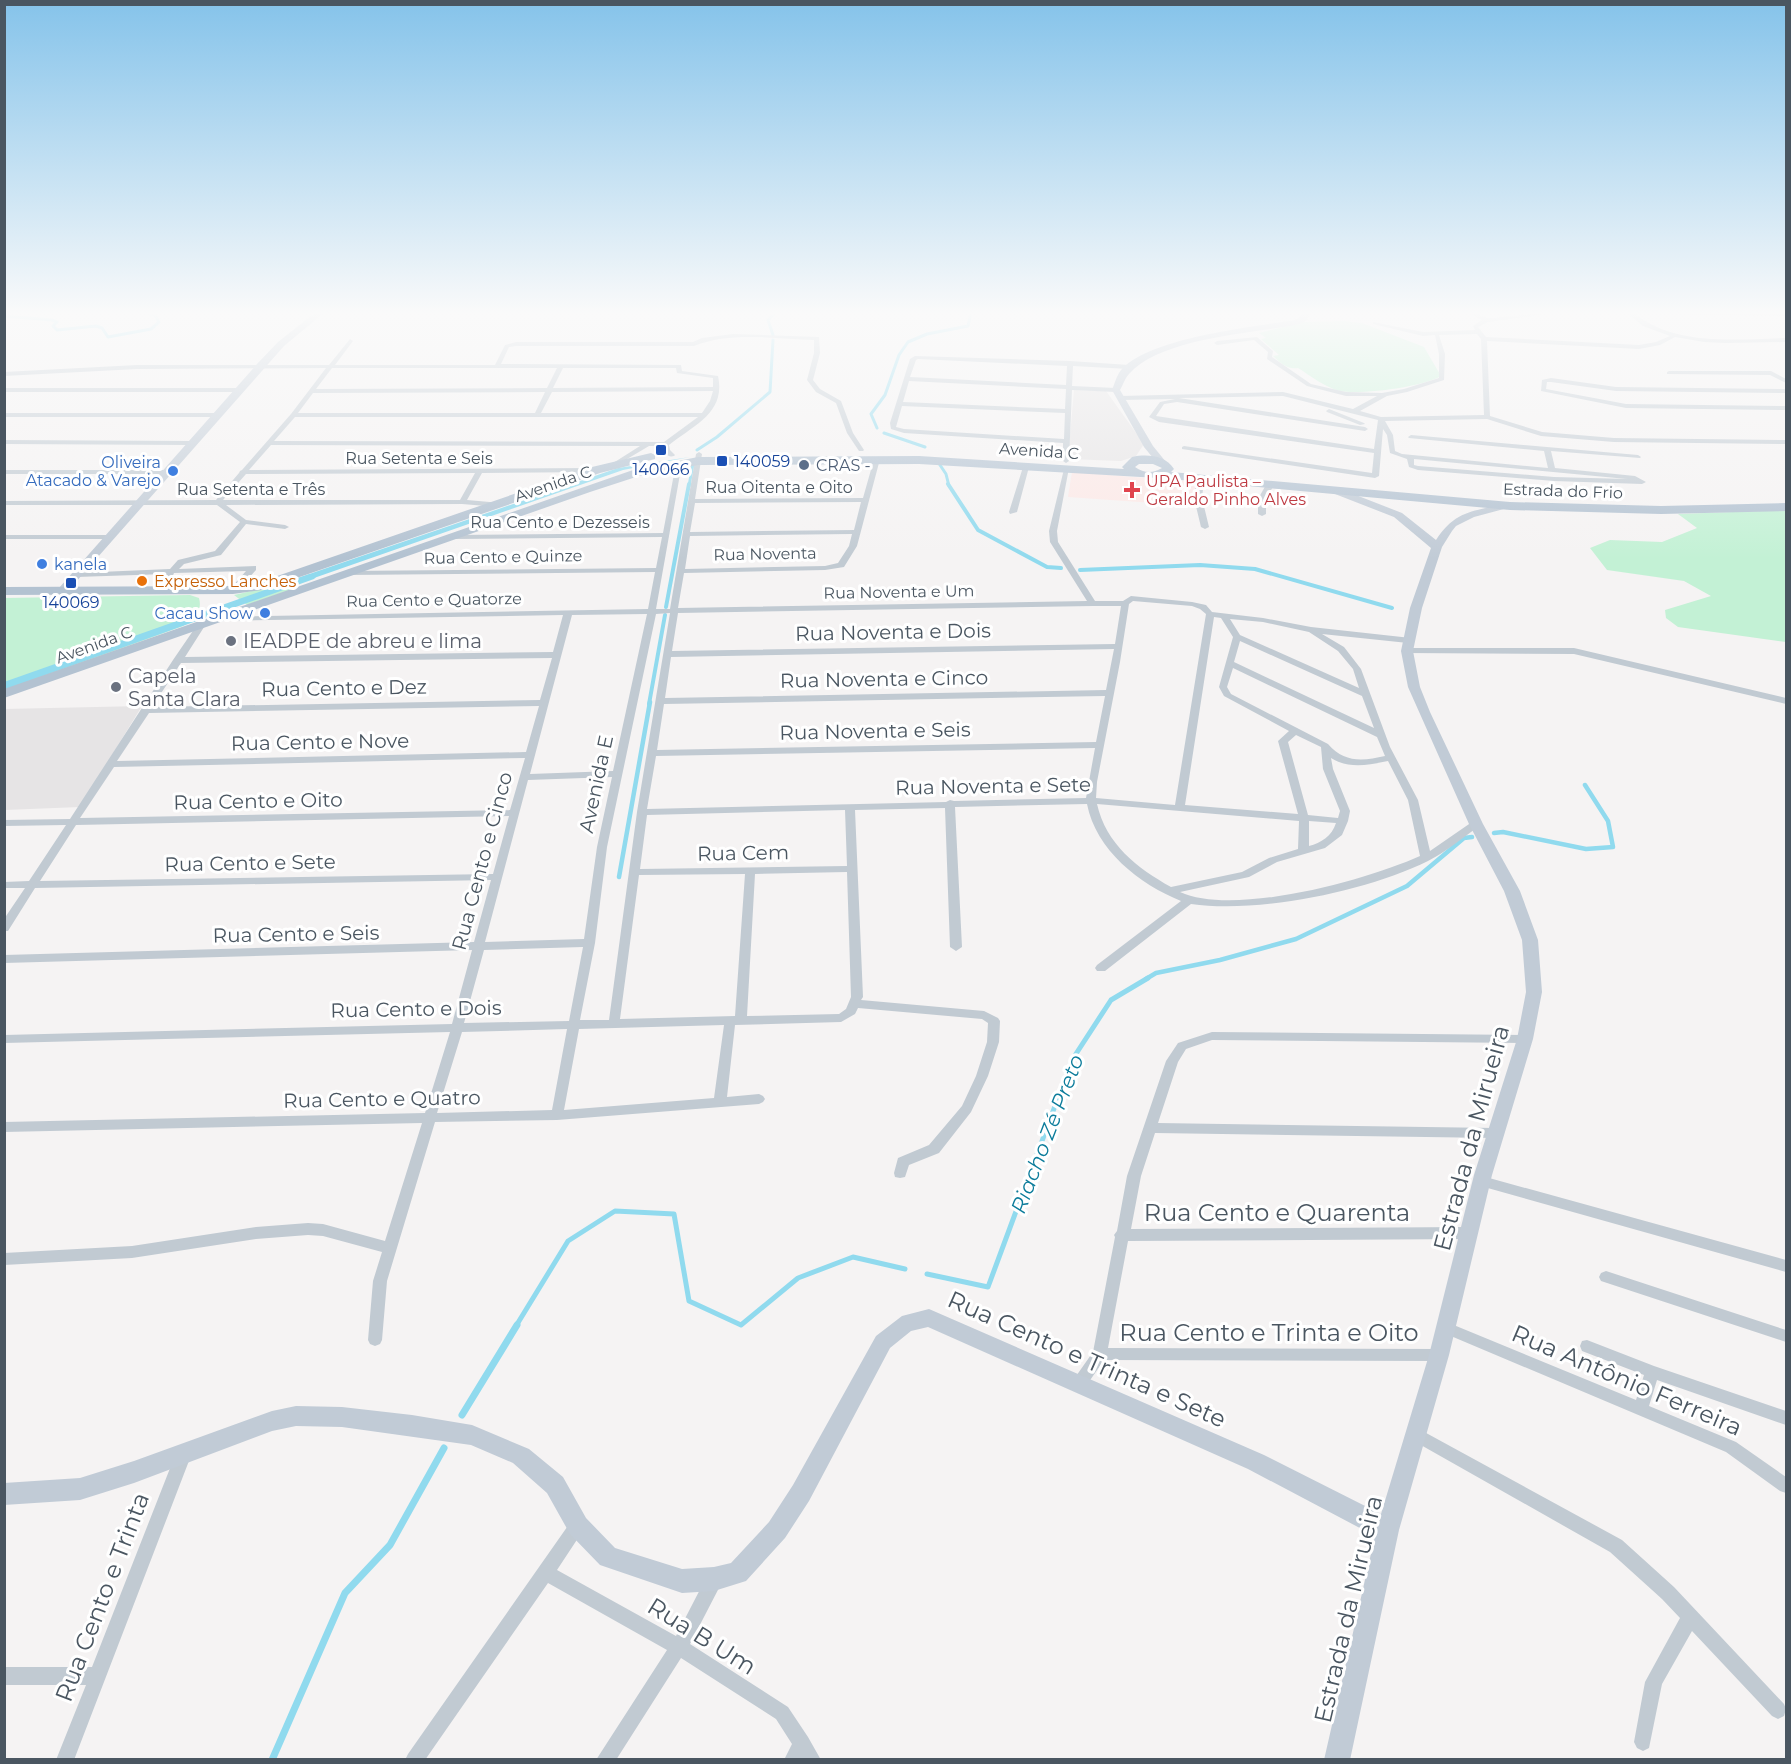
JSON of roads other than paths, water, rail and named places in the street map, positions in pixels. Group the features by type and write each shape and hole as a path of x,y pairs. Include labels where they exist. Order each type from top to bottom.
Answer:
{"main road":[{"path":"63,590 235,394"},
{"path":"1118,394 1126,414 1162,467"},
{"path":"1149,447 1128,465 1129,469 1139,474 1162,467 1200,480 1274,479 1345,488 1398,515 1437,547"},
{"name":"Avenida C","path":"837,455 861,450 924,450 1139,474"},
{"name":"Avenida C","path":"4,694 209,616 454,537 586,489 672,454"},
{"name":"Avenida C","path":"8,593 63,590 228,590 281,581 596,470 672,454 698,457 837,455 1026,467 1134,460"},
{"path":"1134,460 1228,481"},
{"name":"Estrada do Frio","path":"1345,488 1510,506 1640,510 1786,507"},
{"name":"Estrada da Mirueira","path":"1337,1760 1388,1530 1439,1355 1444,1327 1495,1133 1525,1039 1534,992 1530,940 1512,891 1476,824 1413,687 1407,646 1412,620 1437,547 1452,524 1461,519 1510,506"},
{"path":"194,589 206,598 209,616"},
{"name":"Rua Cento e Trinta e Sete","path":"714,1579 738,1573 777,1530 801,1493 883,1342 901,1325 916,1318 928,1318 1256,1462 1388,1530"},
{"path":"4,1494 80,1489 134,1472 272,1421 296,1416 342,1417 472,1435 521,1456 555,1485 578,1526 608,1557 682,1581 714,1579"}],"street":[{"path":"285,527 244,522 218,502 310,394"},
{"path":"537,415 548,394"},
{"path":"269,443 649,444 672,454 706,415 715,394"},
{"path":"823,394 838,402 850,433 861,450"},
{"path":"902,394 893,428 904,431 1068,441"},
{"path":"1069,394 1067,465 1053,531 1054,542 1092,604"},
{"path":"1284,394 1381,419 1487,417 1520,429 1567,437 1641,442 1786,442"},
{"path":"1354,411 1384,394"},
{"path":"1486,394 1487,417"},
{"path":"1565,394 1626,406 1786,408"},
{"path":"1365,429 1177,400 1164,402 1152,417 1159,420 1378,452"},
{"path":"1314,401 1326,409 1379,430"},
{"path":"900,404 1068,411"},
{"path":"4,415 217,416"},
{"path":"293,415 706,415"},
{"path":"1184,448 1375,476 1381,419"},
{"path":"1381,419 1390,435 1392,452 1410,458 1635,478 1642,483 1418,468 1411,466 1410,458"},
{"path":"1411,437 1638,457"},
{"path":"4,442 192,443"},
{"path":"612,466 649,444"},
{"path":"1547,449 1552,471"},
{"name":"Avenida E","path":"557,1115 589,943 602,846 667,535 672,454"},
{"path":"614,1023 642,812 682,571 698,457"},
{"path":"687,534 856,532 877,459"},
{"path":"1262,514 1262,499 1281,462"},
{"path":"1013,512 1026,467"},
{"name":"Rua Setenta e Seis","path":"242,472 596,470"},
{"path":"4,472 167,472"},
{"path":"462,502 478,472"},
{"path":"1345,488 1352,473"},
{"path":"1200,480 1198,498 1205,526"},
{"name":"Rua Oitenta e Oito","path":"693,501 866,500"},
{"name":"Rua Setenta e Três","path":"4,503 462,502 498,505"},
{"path":"163,589 171,572 186,559 218,553 244,522"},
{"name":"Rua Noventa","path":"682,571 825,568 840,565 845,560 856,532"},
{"name":"Rua Cento e Dezesseis","path":"454,537 667,535"},
{"path":"4,537 108,537"},
{"path":"76,575 254,568 228,590"},
{"name":"Rua Cento e Quinze","path":"347,573 659,570"},
{"name":"Rua Noventa e Um","path":"652,611 1092,604 1125,603 1134,597 1199,605 1209,614 1263,620 1407,646 1574,651 1786,701"},
{"path":"1125,603 1091,801 1094,815 1116,853 1143,874 1189,900 1237,902 1314,892 1376,878 1426,858 1476,824"},
{"name":"Rua Cento e Quatorze","path":"209,616 652,611"},
{"name":"Rua Cento e Cinco","path":"375,1340 380,1281 457,1028 542,703 568,613"},
{"path":"1180,807 1209,614"},
{"path":"4,928 113,764 177,660 209,616"},
{"path":"1224,616 1237,637 1366,694"},
{"path":"1311,630 1348,655 1357,669 1380,735 1413,800 1426,858"},
{"path":"1237,637 1224,680 1225,694 1325,746 1332,757 1341,761 1365,762 1391,758"},
{"name":"Rua Noventa e Dois","path":"668,654 1118,646"},
{"path":"177,660 556,655"},
{"path":"1230,663 1380,735"},
{"name":"Rua Noventa e Cinco","path":"660,701 1109,693"},
{"name":"Rua Cento e Dez","path":"147,710 542,703"},
{"path":"1296,730 1283,741 1303,817 1306,834 1303,852"},
{"name":"Rua Noventa e Seis","path":"651,753 1100,745"},
{"path":"1170,891 1245,875 1273,860 1303,852 1329,840 1338,833 1344,821 1345,811 1328,769 1325,746"},
{"name":"Rua Cento e Nove","path":"113,764 529,755"},
{"path":"523,777 617,774"},
{"name":"Rua Noventa e Sete","path":"642,812 1091,801 1344,821"},
{"path":"950,803 956,947"},
{"path":"850,807 856,1004 984,1015 994,1021 993,1042 982,1076 967,1108 934,1149 903,1162 900,1173"},
{"name":"Rua Cento e Oito","path":"4,822 72,823 513,813"},
{"name":"Rua Cem","path":"635,872 852,869"},
{"path":"720,1102 735,1021 750,871"},
{"name":"Rua Cento e Sete","path":"4,885 496,877"},
{"path":"1101,968 1189,900"},
{"name":"Rua Cento e Seis","path":"4,959 589,943"},
{"name":"Rua Cento e Dois","path":"4,1039 829,1019 847,1015 856,1004"},
{"path":"1078,1384 1100,1354 1134,1176 1172,1061 1182,1046 1205,1038 1525,1039"},
{"name":"Rua Cento e Quatro","path":"4,1127 557,1115 759,1099"},
{"path":"1150,1128 1495,1133"},
{"path":"1482,1181 1786,1266"},
{"path":"4,1259 122,1253 309,1229 323,1230 390,1248"},
{"name":"Rua Cento e Quarenta","path":"1121,1235 1469,1233"},
{"path":"1606,1277 1786,1336"},
{"name":"Rua Antônio Ferreira","path":"1444,1327 1731,1447 1786,1486"},
{"path":"1587,1346 1652,1372 1786,1418"},
{"name":"Rua Cento e Trinta e Oito","path":"1100,1354 1439,1355"},
{"path":"1641,1410 1652,1372"},
{"path":"1417,1435 1616,1546 1661,1586 1778,1710"},
{"name":"Rua Cento e Trinta","path":"65,1760 184,1453"},
{"path":"414,1760 547,1574 578,1526"},
{"name":"Rua B Um","path":"547,1574 679,1647 782,1713 812,1760"},
{"path":"605,1760 679,1647 714,1579"},
{"path":"1643,1742 1654,1682 1690,1618"},
{"path":"4,1676 97,1676"},
{"path":"793,1760 802,1743"}],"water":[{"path":"690,457 623,470 294,585 289,581 618,468"}],"waterway":[{"path":"697,450 717,437 767,394"},
{"path":"877,428 871,414 885,394"},
{"path":"884,433 925,447"},
{"path":"689,486 693,464"},
{"path":"940,465 946,474 949,485"},
{"path":"666,607 689,484"},
{"path":"949,485 978,530 1047,567 1061,568"},
{"path":"1080,570 1200,565 1255,569 1392,608"},
{"path":"4,686 310,577"},
{"path":"649,704 665,615"},
{"path":"619,877 650,702"},
{"name":"Riacho Zé Preto","path":"1494,833 1503,832 1586,849 1613,847 1608,821 1585,785"},
{"name":"Riacho Zé Preto","path":"1146,979 1156,973 1220,960 1296,939 1407,886 1464,838 1472,837"},
{"name":"Riacho Zé Preto","path":"927,1274 988,1287 1072,1060 1111,1000 1148,978"},
{"name":"Riacho Zé Preto","path":"516,1326 568,1241 615,1211 674,1214 689,1301 741,1325 798,1278 853,1257 905,1269"},
{"name":"Riacho Zé Preto","path":"462,1415 517,1325"},
{"name":"Riacho Zé Preto","path":"272,1760 345,1593 390,1545 444,1448"}],"place":[{"name":"140066","path":"661,450"},
{"name":"140059","path":"722,461"},
{"name":"CRAS -","path":"804,465"},
{"name":"Oliveira Atacado & Varejo","path":"173,471"},
{"name":"UPA Paulista – Geraldo Pinho Alves","path":"1132,490"},
{"name":"kanela","path":"42,564"},
{"name":"Expresso Lanches","path":"142,581"},
{"name":"140069","path":"71,583"},
{"name":"Cacau Show","path":"265,613"},
{"name":"IEADPE de abreu e lima","path":"231,641"},
{"name":"Capela Santa Clara","path":"116,687"}]}
